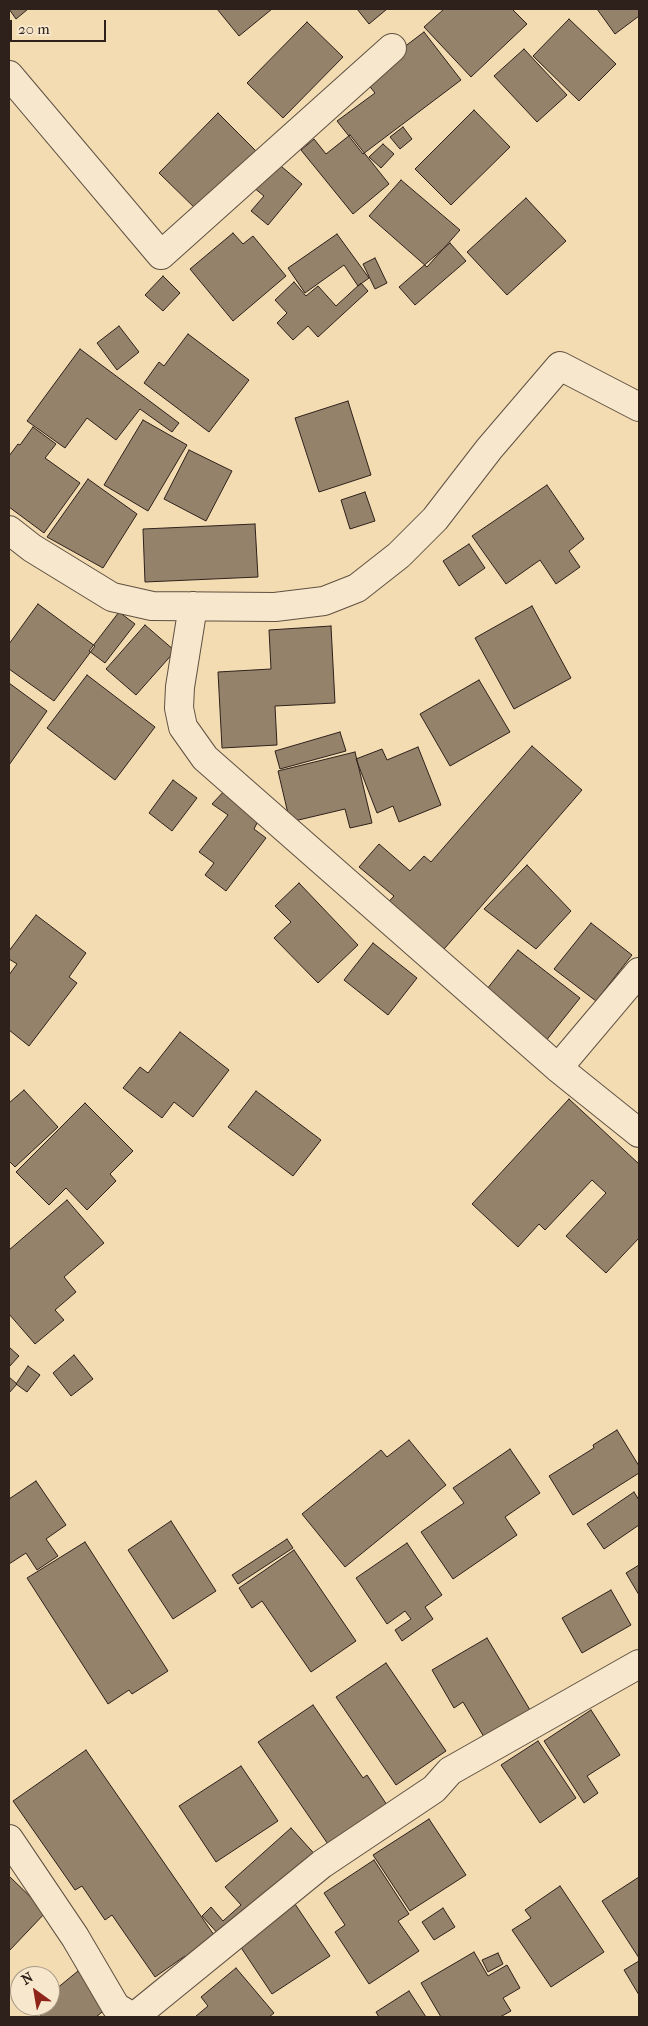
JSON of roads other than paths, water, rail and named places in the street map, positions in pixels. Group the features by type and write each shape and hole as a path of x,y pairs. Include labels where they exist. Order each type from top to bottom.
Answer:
{"street":[{"path":"9,75 161,255 392,48"},
{"path":"9,530 32,548 112,597 152,606 275,607 324,601 358,588 399,555 435,519 489,448 560,366 639,407"},
{"path":"193,606 180,687 179,708 183,727 192,743 205,758 558,1068 639,1133"},
{"path":"558,1068 639,972"},
{"path":"9,1838 75,1937 116,2007 134,2017 322,1864 434,1789 450,1771 639,1664"}]}
